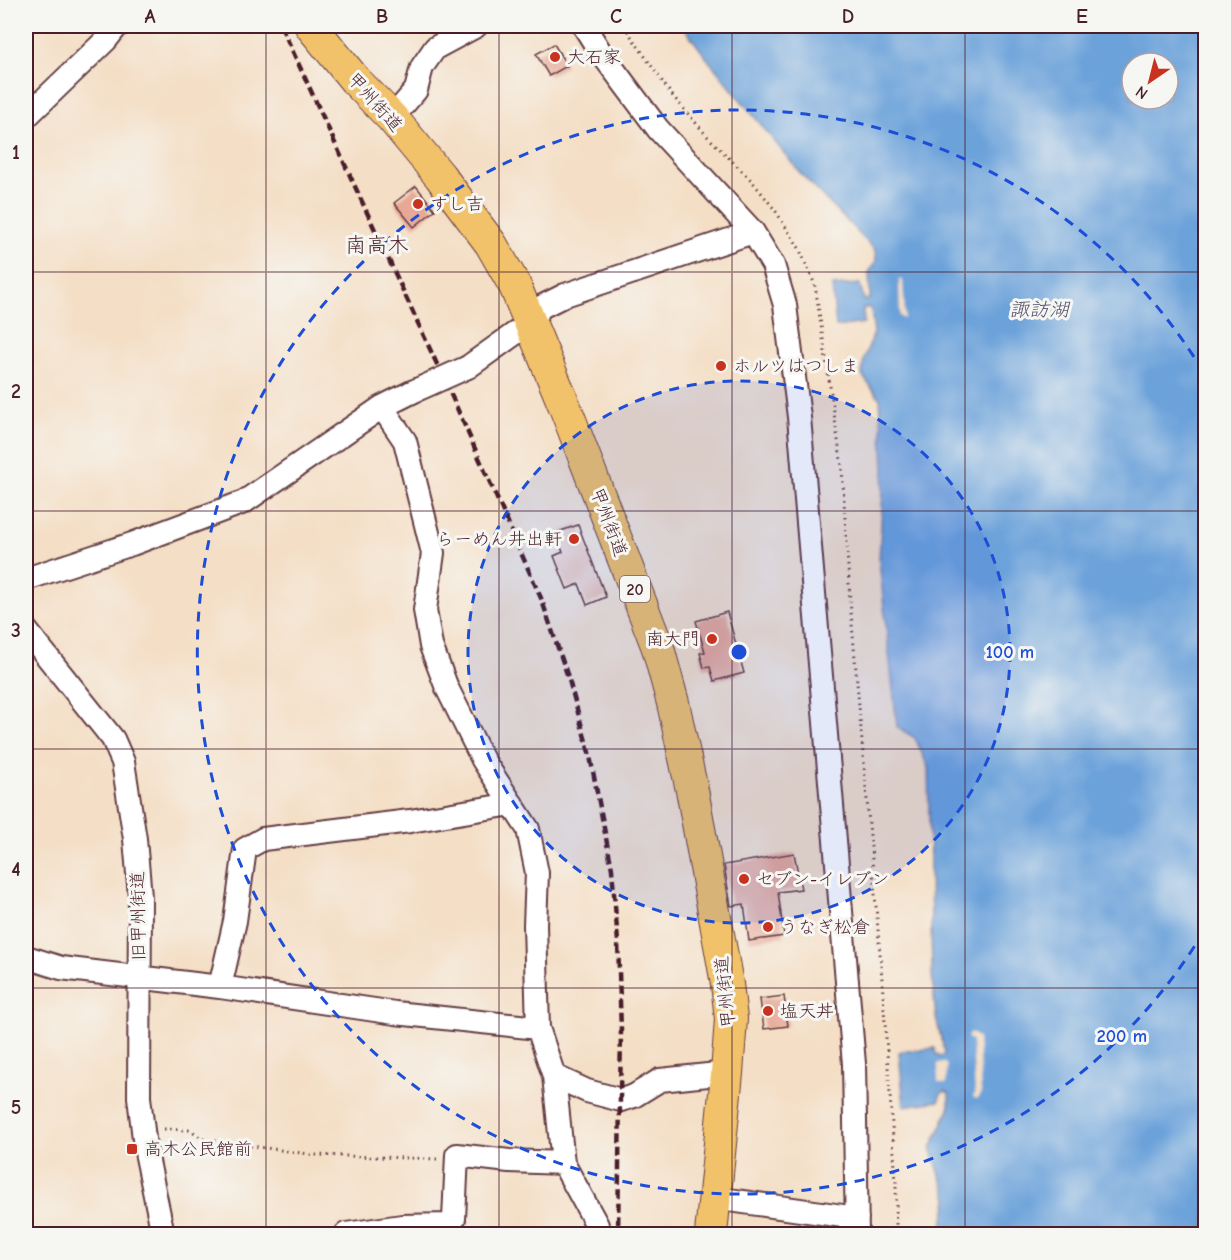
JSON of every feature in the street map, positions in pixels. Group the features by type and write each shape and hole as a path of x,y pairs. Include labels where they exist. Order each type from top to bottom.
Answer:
{"highway":[{"name":"甲州街道","path":"311,26 355,80 392,118 440,176 491,244 515,286 658,648 674,703 693,795 727,984 730,1019 727,1073 711,1234"}],"street":[{"path":"26,117 106,40 117,26"},
{"path":"392,118 416,90 422,67 435,48 476,26"},
{"path":"584,26 599,50 658,129 753,232 773,265 784,305 799,417 854,1064 857,1226 715,1198"},
{"path":"26,579 132,544 244,502 382,407 468,367 531,322 541,307 565,295 753,232"},
{"path":"382,407 405,441 433,553 425,610 431,646 447,688 483,760 528,829 537,873 535,925 538,1028 554,1076 563,1163 597,1225 596,1234"},
{"name":"旧甲州街道","path":"26,630 113,739 123,762 135,839 140,897 139,1097 163,1234"},
{"path":"220,987 235,921 245,849 263,839 410,821 512,804"},
{"path":"26,957 61,968 220,987 395,1013 538,1028"},
{"path":"554,1076 587,1091 621,1100 634,1096 660,1080 727,1073"},
{"path":"346,1234 402,1226 448,1225 454,1219 457,1155 509,1161 563,1163"}],"path":[{"path":"143,1128 191,1130 202,1139 316,1155 440,1159 457,1155"}],"water":[{"name":"諏訪湖","path":"683,26 1205,26 1205,1234 941,1234 948,1199 931,1148 949,1109 949,1093 945,1091 940,1095 939,1101 904,1106 899,1052 935,1048 936,1054 941,1056 945,1053 936,1018 932,974 928,767 915,738 897,727 879,561 884,469 880,399 862,375 864,359 874,333 871,310 868,307 863,309 864,323 836,327 832,286 860,284 864,300 870,299 869,272 876,261 875,250 801,174"}],"pier":[{"path":"899,279 903,281 904,319 900,316"},
{"path":"971,1032 978,1038 981,1093 977,1099 973,1097 975,1093 972,1041 967,1037"},
{"path":"938,1063 945,1063 947,1066 946,1084 938,1082"}],"building":[{"path":"554,44 567,66 549,76 536,54"},
{"path":"416,186 435,210 414,227 394,203"},
{"path":"578,525 606,597 587,605 579,584 567,589 554,556 563,552 555,533"},
{"path":"727,612 744,673 714,681 710,667 704,668 700,653 705,652 696,621"},
{"path":"794,853 801,889 778,892 784,936 749,941 744,904 731,906 724,865"},
{"path":"784,996 788,1026 764,1029 760,999"}],"railway":[{"path":"281,26 453,399 541,598 569,680 590,756 612,869 618,942 621,1030 618,1234"}],"place":[{"name":"大石家","path":"555,57"},
{"name":"すし吉","path":"418,204"},
{"name":"ホルツはつしま","path":"721,366"},
{"name":"らーめん井出軒","path":"574,539"},
{"name":"南大門","path":"712,639"},
{"name":"セブン-イレブン","path":"744,879"},
{"name":"うなぎ松倉","path":"768,927"},
{"name":"塩天丼","path":"768,1011"},
{"name":"高木公民館前","path":"132,1149"}],"district":[{"name":"南高木","path":"377,245"}]}
